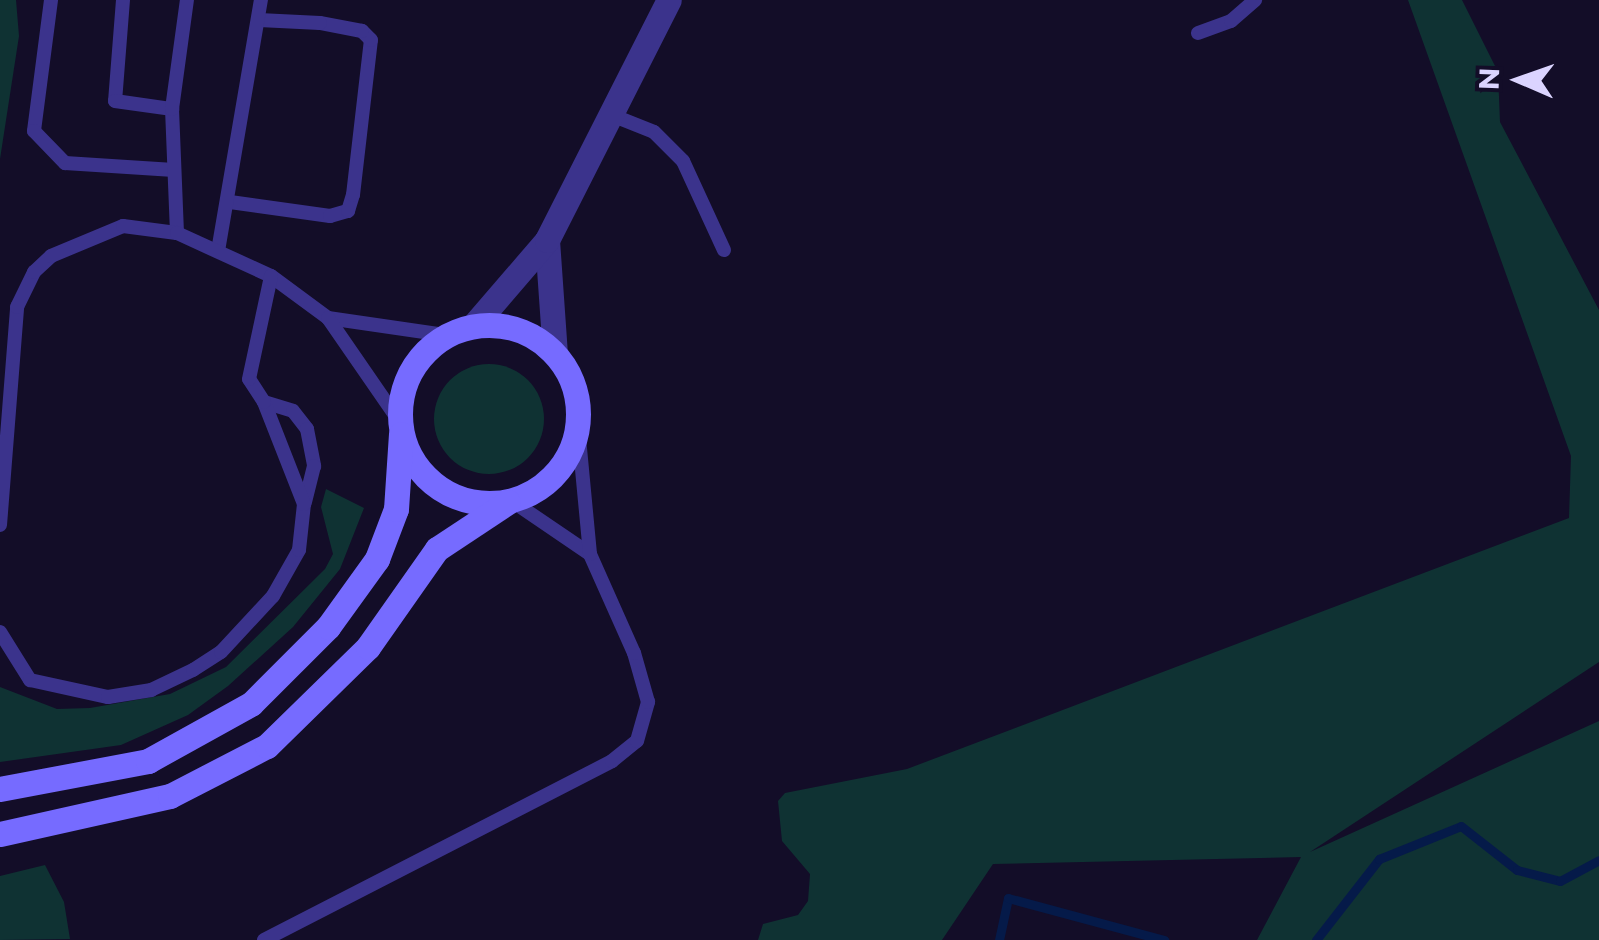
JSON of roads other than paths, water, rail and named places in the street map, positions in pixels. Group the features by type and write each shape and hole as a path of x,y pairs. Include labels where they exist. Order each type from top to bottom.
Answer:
{"street":[{"path":"474,325 547,240 669,0"},
{"path":"0,834 170,796 267,746 368,647 437,550 556,474 578,428 574,388 555,353 547,240"},
{"path":"0,789 148,761 251,704 328,627 378,559 396,509 400,428 410,371 445,336 474,325 518,329 555,353"},
{"path":"400,428 430,482 481,504 510,501"}],"lane":[{"path":"51,0 34,131 65,163 174,170"},
{"path":"123,0 116,101 172,110"},
{"path":"177,233 172,110 187,0"},
{"path":"218,251 230,202 261,0"},
{"path":"1198,32 1230,21 1255,0"},
{"path":"230,202 330,216 348,212 354,195 371,40 362,31 320,23 259,20"},
{"path":"609,114 654,132 683,161 724,250"},
{"path":"0,525 17,307 34,272 51,256 122,226 177,233 271,276 328,318 400,428"},
{"path":"271,276 248,379 264,402 304,504"},
{"path":"328,318 445,336"},
{"path":"0,632 30,680 56,690 108,696 151,690 221,652 250,625 292,568 314,466 308,429 293,411 264,402"},
{"path":"264,940 612,761 637,741 648,716 644,686 590,554 578,428"},
{"path":"510,501 590,554"}],"waterway":[{"path":"1316,940 1379,859 1461,826 1517,870 1560,881 1599,860"},
{"path":"999,940 1008,898 1164,940"}]}
